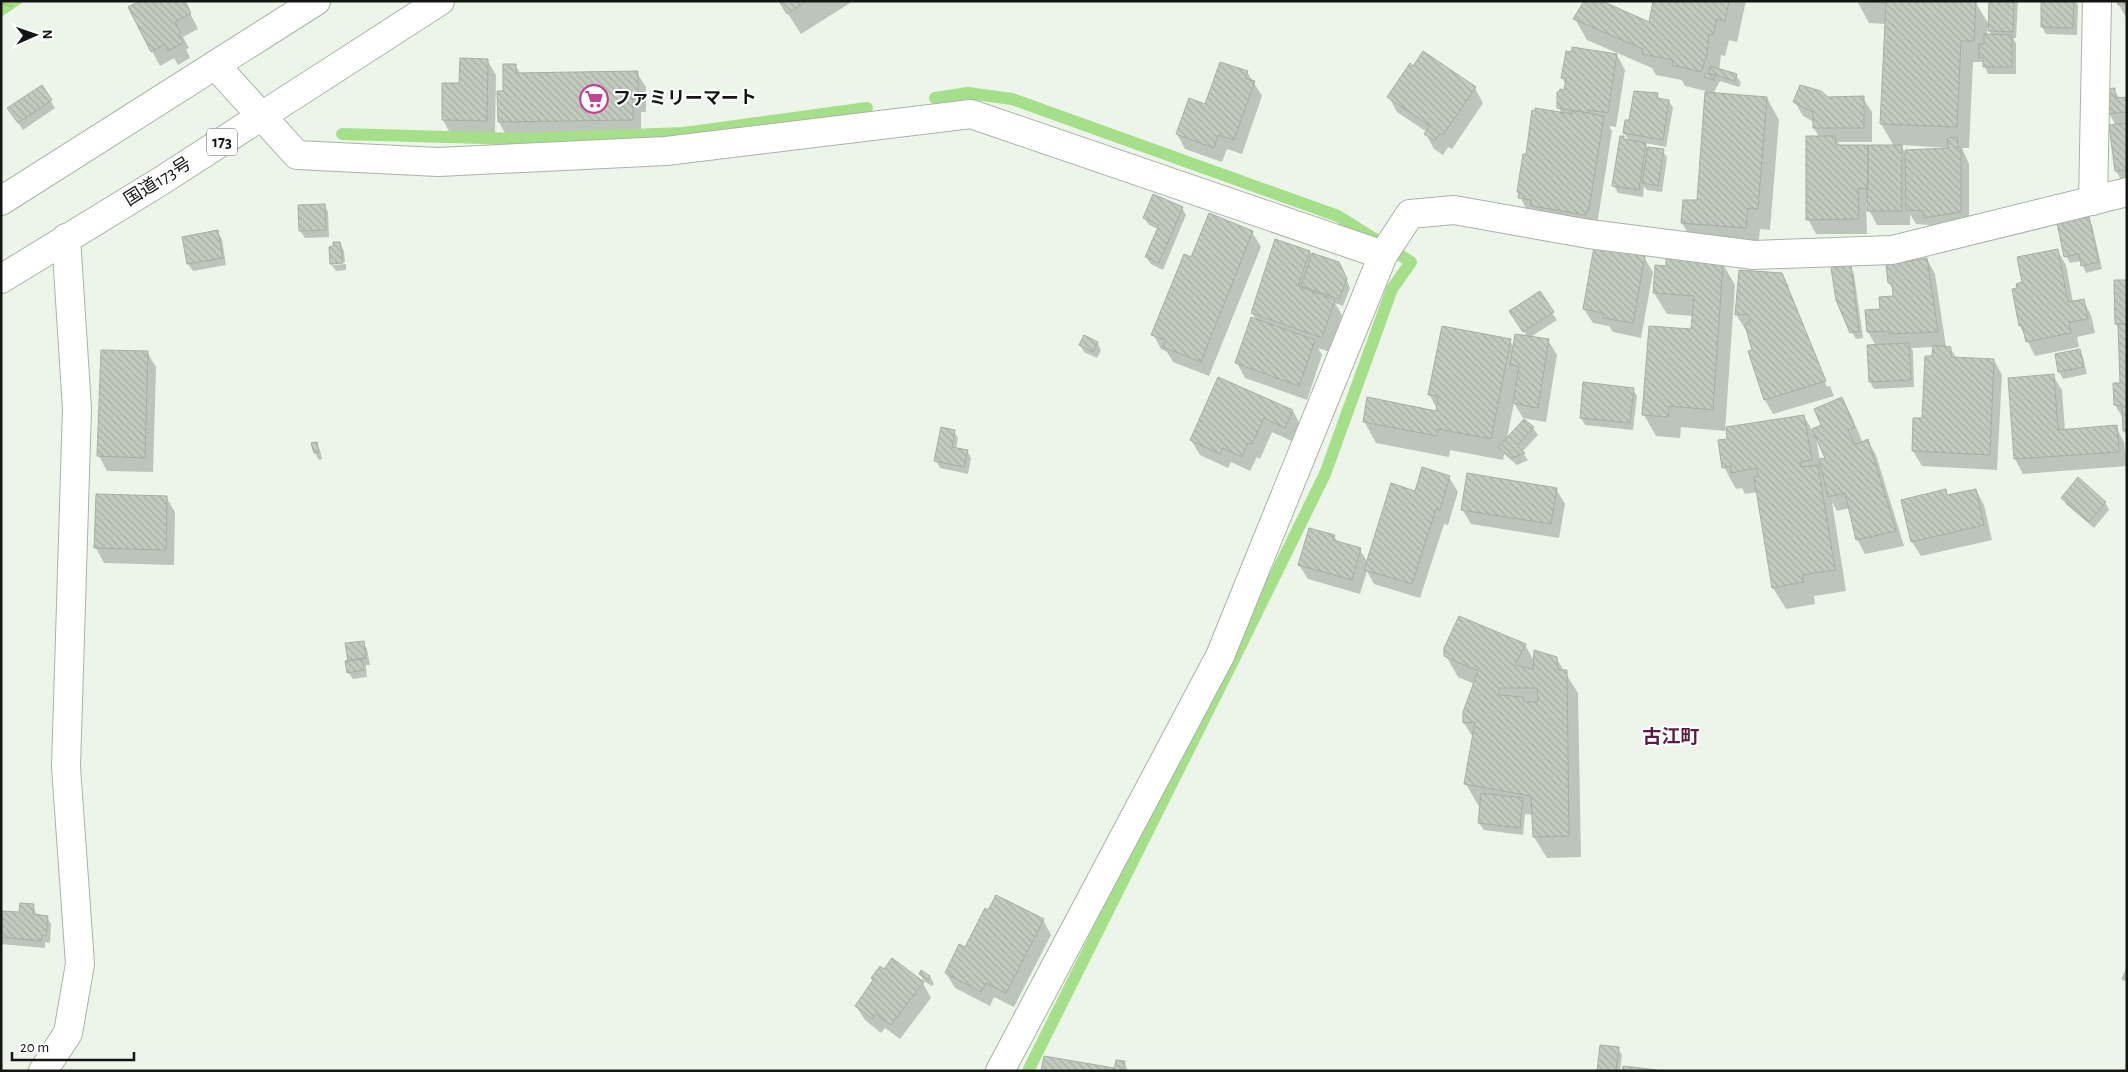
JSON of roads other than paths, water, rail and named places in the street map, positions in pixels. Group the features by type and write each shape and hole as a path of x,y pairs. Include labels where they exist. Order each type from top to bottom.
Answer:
{"main road":[{"path":"1,201 316,1"},
{"name":"国道173号","path":"1,279 161,180 440,1"},
{"path":"2093,201 2097,1"},
{"path":"215,65 297,155 438,162 666,151 970,114 1383,255"},
{"path":"1000,1071 1220,656 1383,255 1410,214 1454,210 1589,234 1754,255 1892,250 2127,192"},
{"path":"43,1071 68,1033 80,964 66,767 77,408 66,238"}],"water":[{"path":"1,1 25,1 1,17"}],"waterway":[{"path":"935,98 968,93 1012,99 1338,216 1411,262 1392,289 1325,474 1028,1071"},
{"path":"342,134 519,139 684,133 867,108"}],"place":[{"name":"ファミリーマート","path":"594,99"}],"district":[{"name":"古江町","path":"1671,737"}]}
